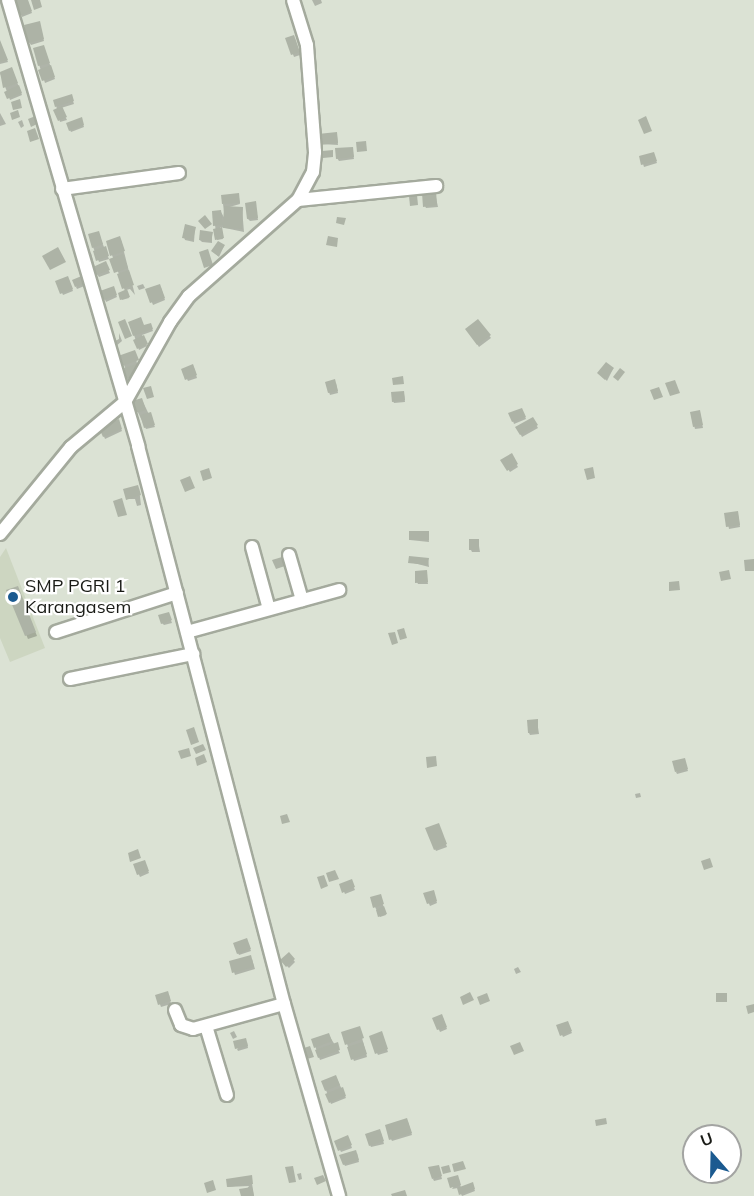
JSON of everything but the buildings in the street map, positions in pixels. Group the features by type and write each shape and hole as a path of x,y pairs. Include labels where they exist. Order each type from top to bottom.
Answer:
{"street":[{"path":"8,0 125,402 188,632 284,1004 339,1196"},
{"path":"0,534 71,447 125,402 170,322 189,296 298,200 313,171 315,152 307,45 293,0"},
{"path":"62,189 179,173"},
{"path":"298,200 436,186"},
{"path":"252,547 269,609"},
{"path":"289,555 302,600"},
{"path":"188,632 339,590"},
{"path":"56,632 177,593"},
{"path":"70,679 193,654"},
{"path":"175,1010 184,1027 206,1026 284,1004"},
{"path":"206,1026 227,1095"}],"shaded area":[{"name":"SMP PGRI 1 Karangasem","path":"6,548 45,648 10,662 0,638 0,557"}],"place":[{"name":"SMP PGRI 1 Karangasem","path":"13,597"}]}
